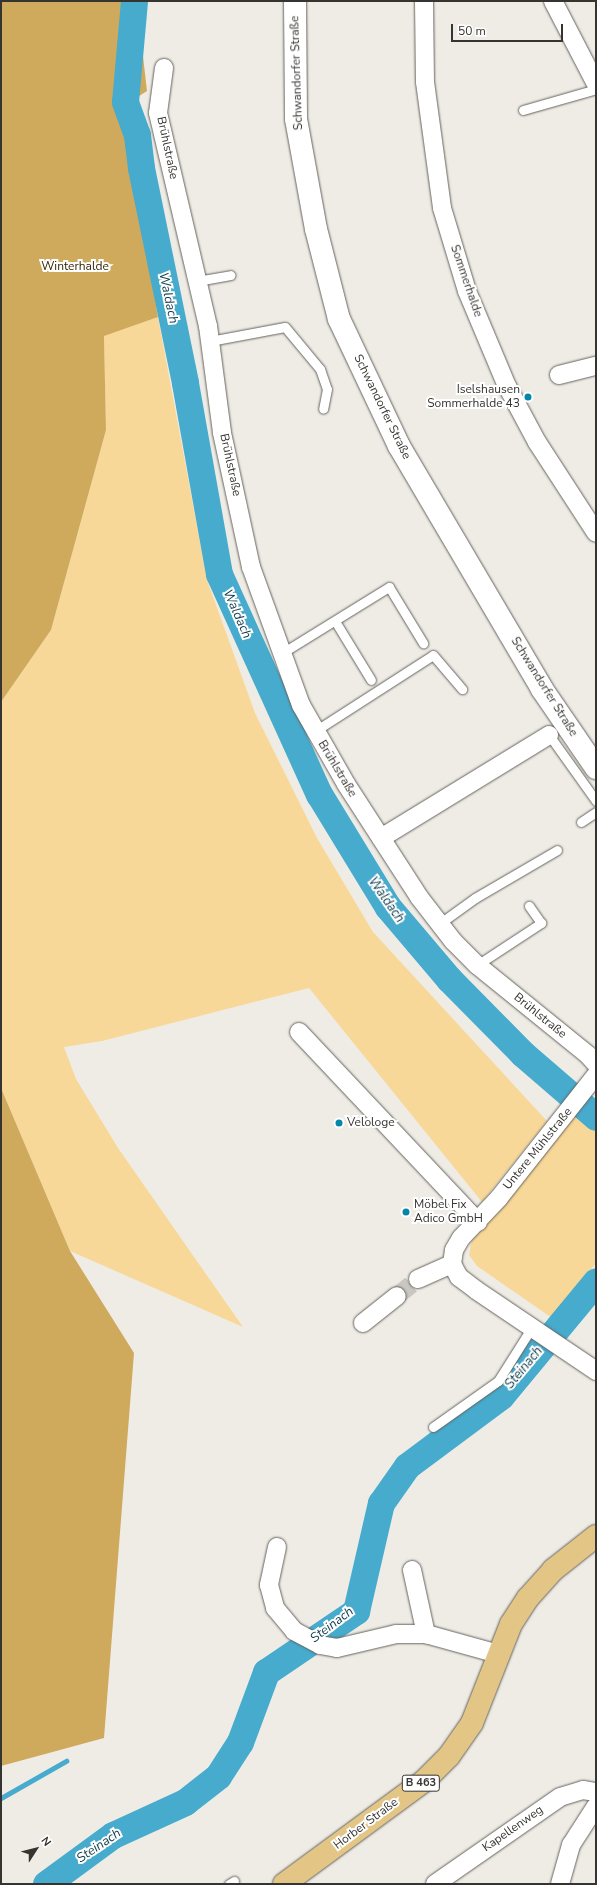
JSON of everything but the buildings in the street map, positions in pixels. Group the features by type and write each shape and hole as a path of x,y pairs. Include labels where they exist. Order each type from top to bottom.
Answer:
{"main road":[{"name":"Schwandorfer Straße","path":"295,1 296,119 316,229 339,319 399,446 542,689 596,768"},
{"name":"B 463","path":"498,1654 511,1624 528,1598 553,1570 596,1536"},
{"name":"Horber Straße","path":"295,1881 424,1780 449,1756 472,1723 498,1654"}],"street":[{"name":"Sommerhalde","path":"424,1 425,82 442,208 467,292 507,386 537,442 596,533"},
{"path":"553,1 596,84"},
{"name":"Brühlstraße","path":"164,68 158,113 210,341 222,433 251,567 301,705 315,731 381,838 419,897 440,924 477,965 588,1055 596,1064"},
{"path":"559,376 596,366"},
{"path":"381,838 549,735"},
{"path":"299,1032 478,1222"},
{"name":"Untere Mühlstraße","path":"452,1264 454,1250 460,1238 478,1222 593,1079"},
{"path":"418,1279 452,1264 459,1277 476,1290 562,1346 596,1371"},
{"path":"363,1323 397,1296"},
{"path":"277,1547 269,1585 275,1608 294,1631 320,1645 338,1648 396,1634 426,1634 498,1654"},
{"path":"412,1570 426,1634"},
{"name":"Kapellenweg","path":"435,1884 560,1797 583,1790 596,1792"},
{"path":"560,1884 571,1845 596,1806"}],"lane":[{"path":"523,110 596,89"},
{"path":"197,281 230,275"},
{"path":"210,341 286,327 320,369 327,389 323,409"},
{"path":"282,653 389,588 423,643"},
{"path":"335,621 371,680"},
{"path":"315,731 433,655 462,689"},
{"path":"549,735 596,801"},
{"path":"581,822 596,812"},
{"path":"440,924 475,898 557,850"},
{"path":"477,965 541,923 529,906"},
{"path":"433,1427 498,1382 536,1330"}],"shaded area":[{"path":"158,317 207,580 255,713 317,838 373,932 547,1121 482,1202 309,988 102,1041 64,1047 76,1079 118,1148 243,1327 70,1251 1,1088 1,702 51,630 106,430 104,335"},
{"path":"577,1112 596,1124 596,1263 552,1318 477,1266 469,1255 472,1238"}],"green space":[{"name":"Winterhalde","path":"1,1 142,1 140,30 147,91 119,109 127,135 158,317 104,336 106,430 51,630 1,702"},
{"path":"1,1088 70,1251 134,1353 104,1738 1,1766"}],"waterway":[{"name":"Waldach","path":"134,1 125,102 137,135 141,168 185,383 219,574 319,794 388,907 449,979 523,1054 596,1117"},
{"name":"Steinach","path":"46,1884 113,1835 185,1802 218,1776 240,1742 266,1672 356,1611 381,1503 407,1466 501,1396 596,1281"},
{"path":"1,1798 66,1761"}],"tunnel":[{"path":"397,1296 418,1279"}],"place":[{"name":"Iselshausen Sommerhalde 43","path":"528,397"},
{"name":"Velologe","path":"339,1123"},
{"name":"Möbel Fix Adico GmbH","path":"406,1212"}]}
